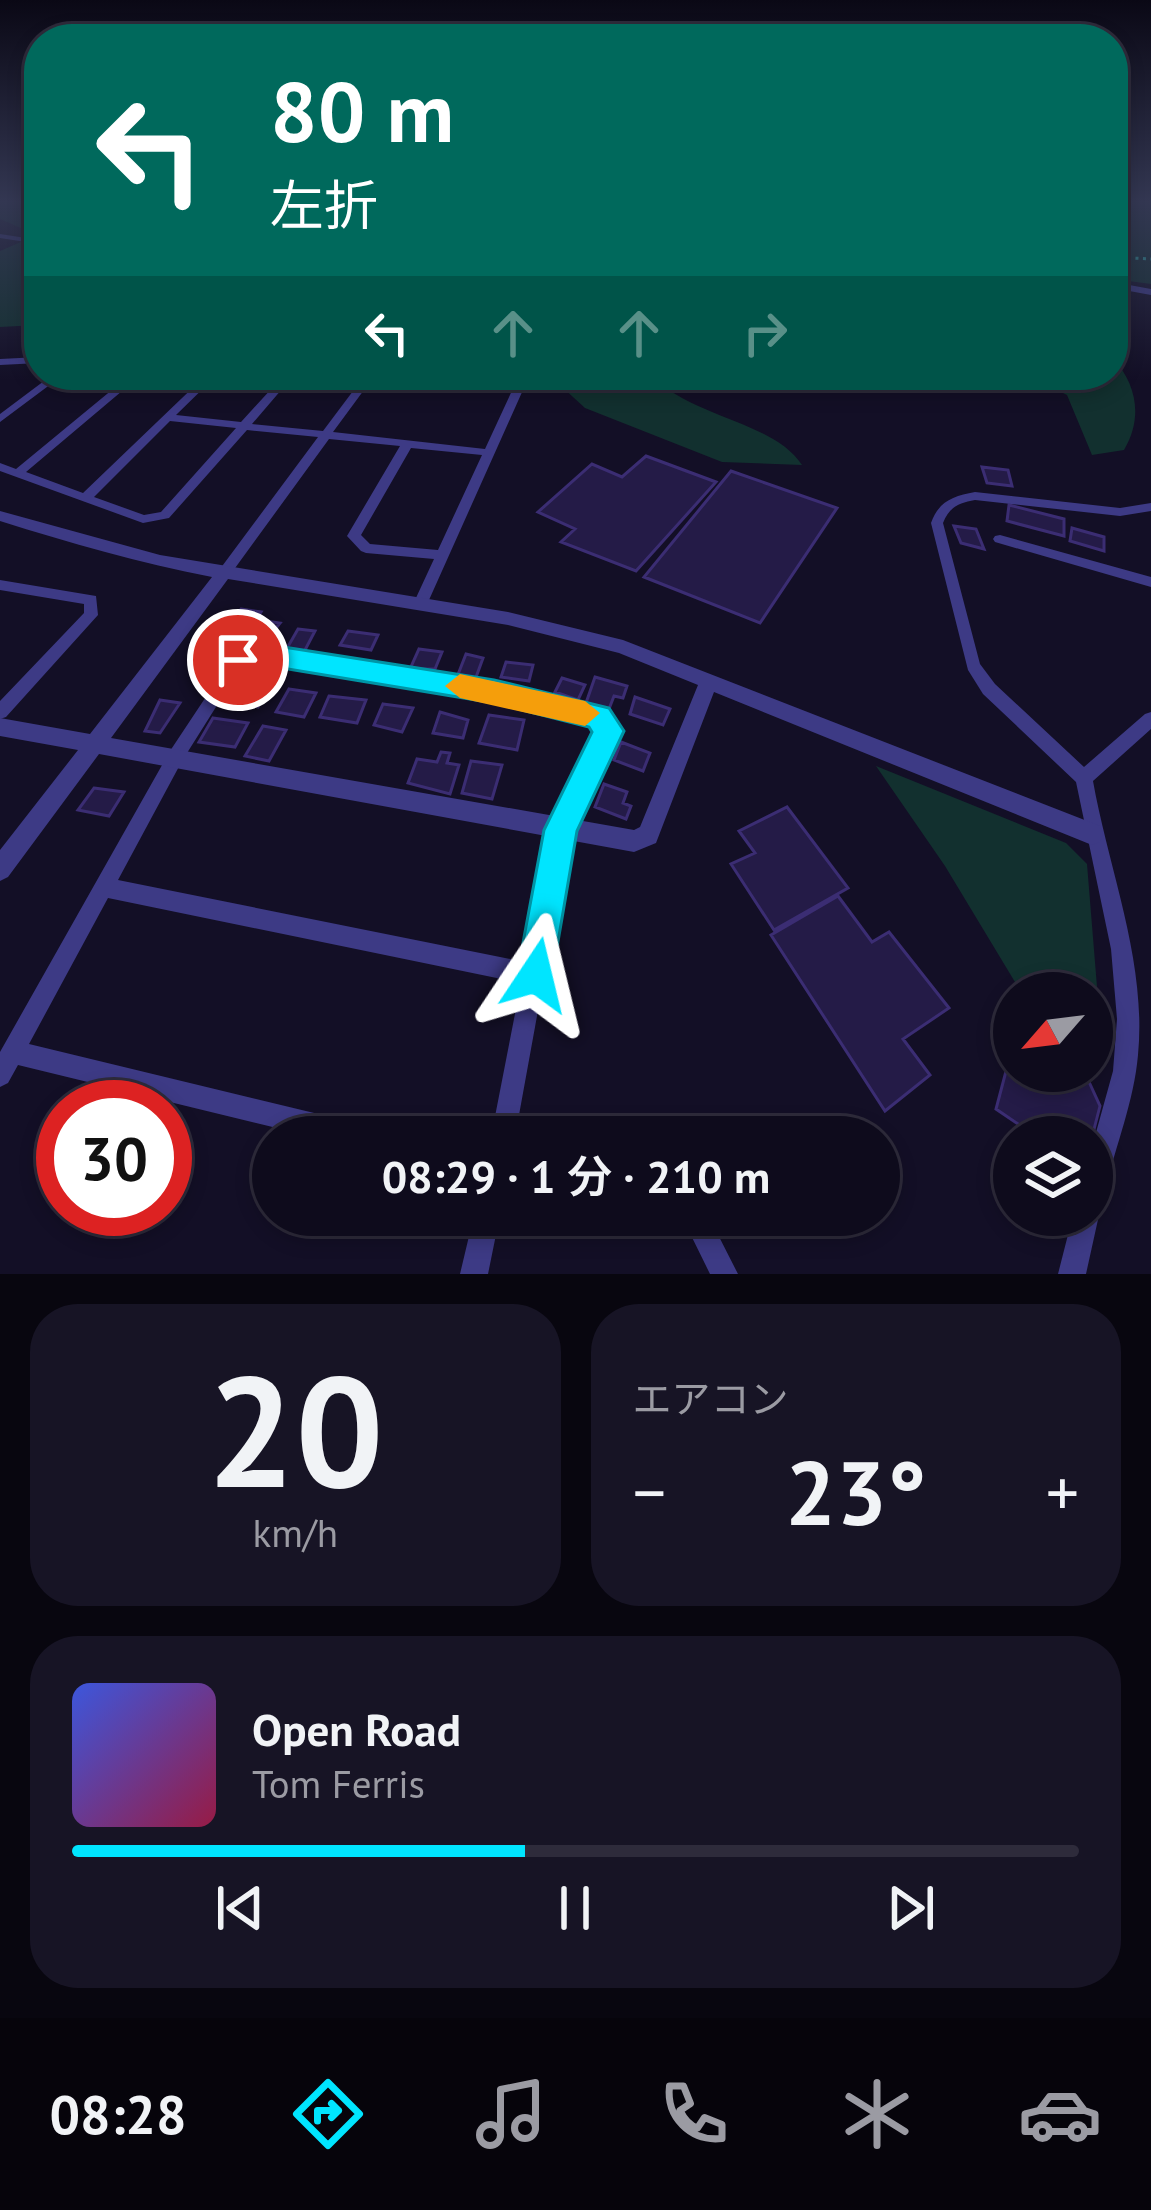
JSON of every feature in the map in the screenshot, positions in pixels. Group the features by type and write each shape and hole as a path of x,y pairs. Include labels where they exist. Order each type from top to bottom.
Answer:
{"street":[{"path":"0,419 38,390"},
{"path":"18,473 118,390"},
{"path":"86,497 197,390"},
{"path":"0,467 143,519 165,515 275,390"},
{"path":"0,869 359,390"},
{"path":"422,599 518,390"},
{"path":"170,418 491,453"},
{"path":"407,444 354,536 366,548 440,556"},
{"path":"1111,1116 1127,1053 1123,972 1108,873 1091,834 1084,778 1004,704 973,666 959,592 937,523 940,511 955,499 975,496 1120,512 1151,507"},
{"path":"0,516 115,550 225,572 422,599 560,628 709,681 1091,834"},
{"path":"1000,539 1151,583"},
{"path":"0,585 91,600 91,615 0,712"},
{"path":"0,1076 176,756 238,660 258,653 494,692 598,717 609,731 561,830 507,1116"},
{"path":"0,727 634,841 648,835 709,681"},
{"path":"1084,778 1151,719"},
{"path":"104,887 536,975"},
{"path":"13,1052 277,1116"},
{"path":"474,1274 482,1236"},
{"path":"705,1236 724,1274"},
{"path":"1072,1274 1081,1236"}],"green space":[{"path":"0,260 24,260 24,326 0,327"},
{"path":"1128,260 1151,260 1151,284 1128,281"},
{"path":"1128,379 1135,414 1124,450 1092,455 1067,395 1057,390 1128,390"},
{"path":"565,390 670,390 772,438 802,465 722,462 585,408"},
{"path":"876,766 1066,843 1087,864 1096,972 1009,972 945,866"}],"building":[{"path":"646,456 716,482 636,571 561,542 575,529 538,512 592,464 622,477"},
{"path":"982,467 1008,470 1012,486 987,483"},
{"path":"731,471 837,508 760,623 644,577"},
{"path":"1009,505 1064,519 1064,536 1007,521"},
{"path":"954,526 976,529 984,549 961,543"},
{"path":"1072,528 1104,537 1104,551 1070,541"},
{"path":"241,609 261,612 231,657 209,654"},
{"path":"259,620 280,623 261,647 243,644"},
{"path":"298,629 315,631 304,652 286,650"},
{"path":"348,631 378,635 371,650 340,645"},
{"path":"419,649 442,652 435,669 410,669"},
{"path":"466,654 483,658 475,680 457,677"},
{"path":"506,662 533,665 529,681 501,677"},
{"path":"595,677 627,686 623,698 614,696 609,709 586,703"},
{"path":"562,678 585,685 578,700 555,692"},
{"path":"240,681 267,691 258,707 228,701"},
{"path":"289,689 316,693 304,717 276,712"},
{"path":"329,696 366,700 357,723 320,717"},
{"path":"635,697 670,709 663,725 630,714"},
{"path":"160,700 180,703 160,733 145,731"},
{"path":"383,704 413,708 402,732 374,725"},
{"path":"440,712 468,720 463,738 433,733"},
{"path":"489,715 524,720 517,750 479,743"},
{"path":"213,718 248,723 235,747 199,742"},
{"path":"263,726 286,730 269,761 245,756"},
{"path":"621,742 650,753 643,771 614,760"},
{"path":"441,752 450,753 447,763 459,765 450,794 408,783 417,759 437,762"},
{"path":"471,761 502,765 492,799 462,793"},
{"path":"604,784 627,792 623,803 631,806 626,819 595,807"},
{"path":"94,788 124,792 109,816 78,810"},
{"path":"787,807 848,888 774,930 731,864 755,853 739,831"},
{"path":"838,896 872,942 889,932 949,1008 903,1039 930,1075 885,1111 771,935"},
{"path":"1000,1092 1094,1092 1100,1106 1097,1116 1006,1116 996,1109"}],"slow traffic":[{"path":"460,686 585,713"}],"route":[{"path":"238,660 258,653 494,692 598,717 609,731 561,830 536,975"}]}
